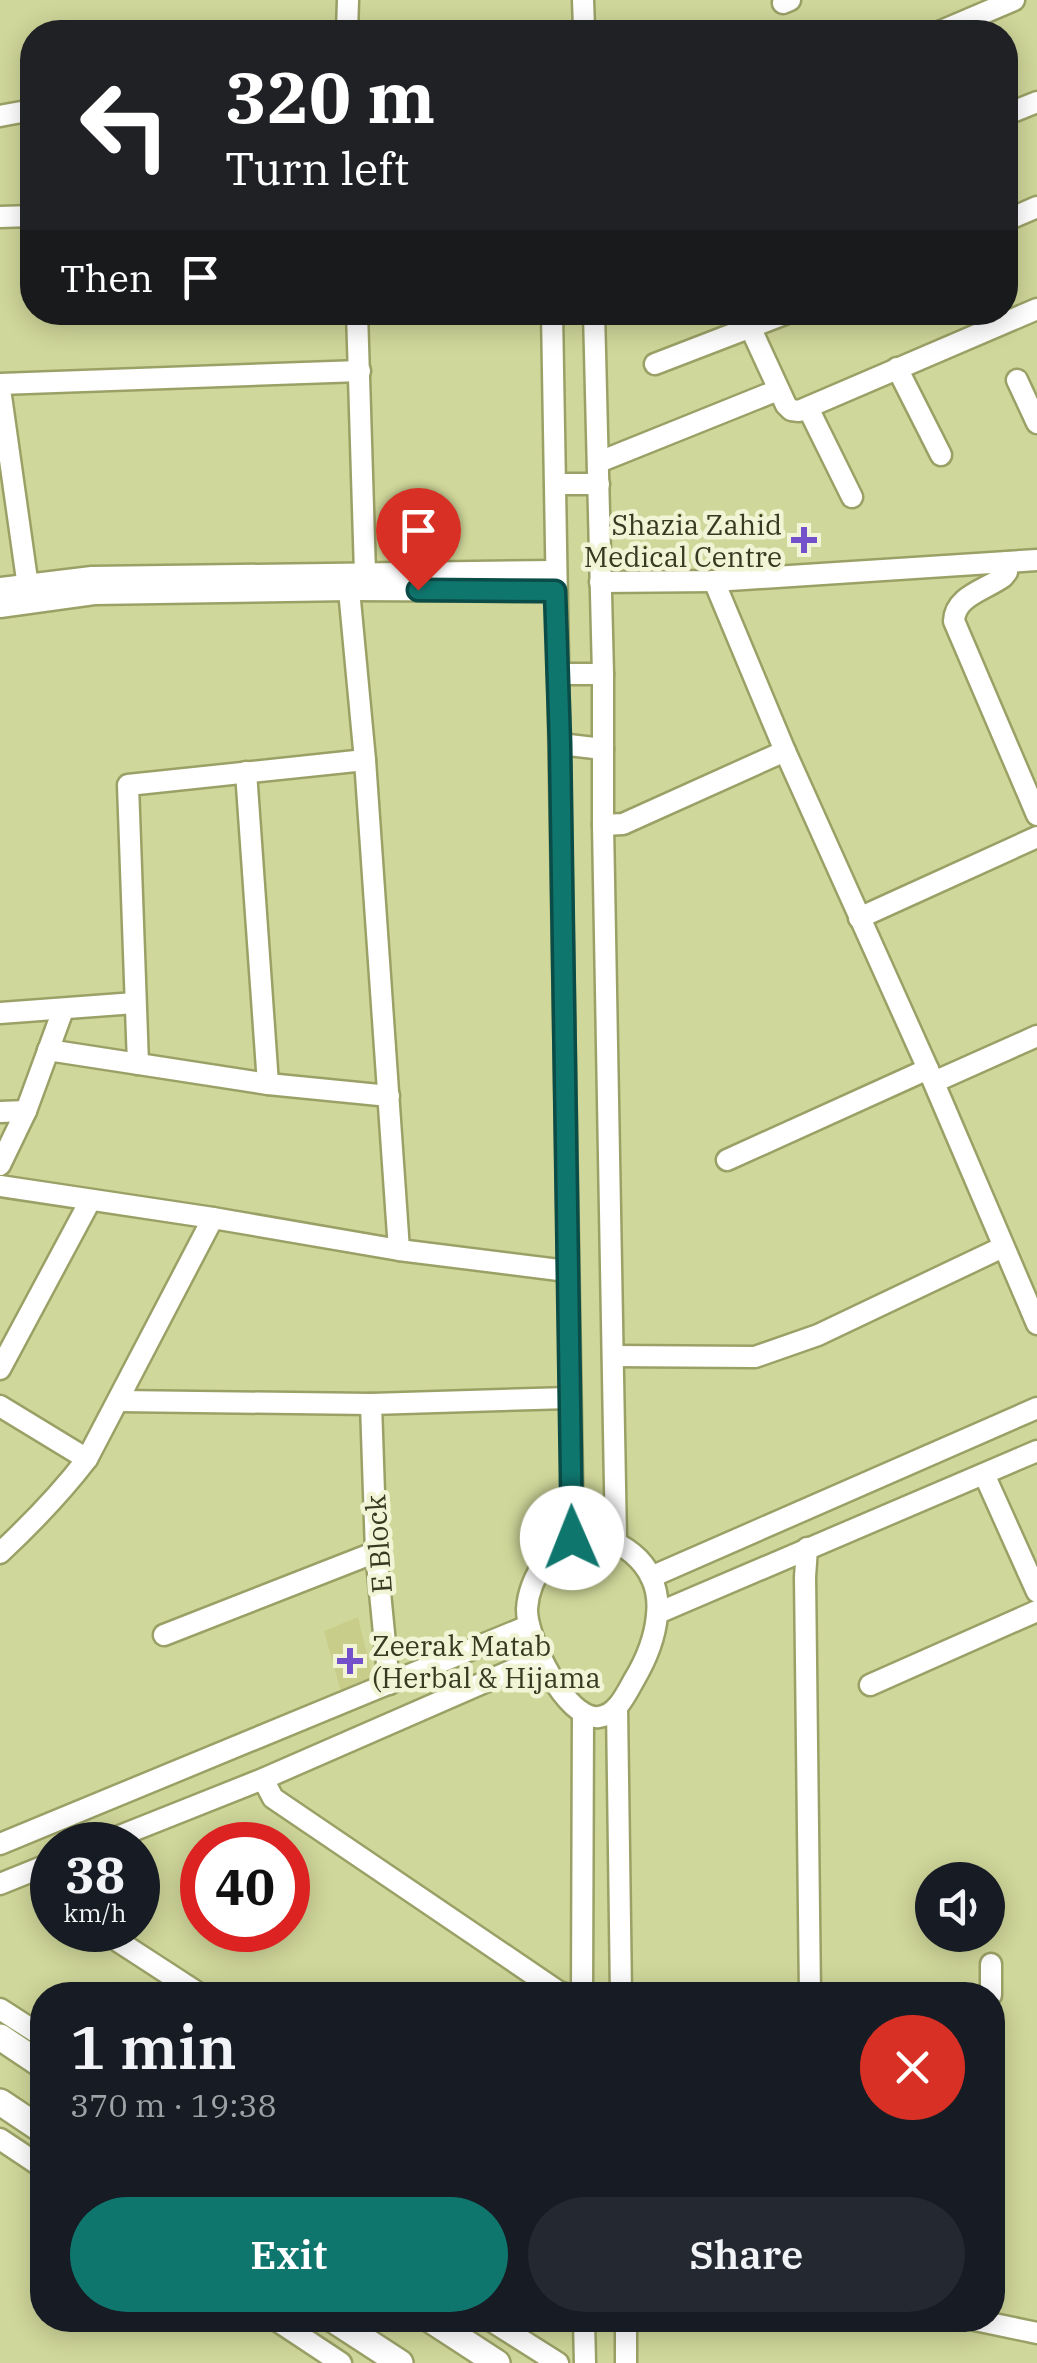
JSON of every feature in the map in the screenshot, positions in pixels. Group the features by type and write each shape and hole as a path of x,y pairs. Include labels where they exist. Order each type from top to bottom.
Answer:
{"main road":[{"path":"0,2037 30,2057"},
{"path":"0,2102 30,2122"},
{"path":"352,2332 395,2360 410,2356 422,2363"},
{"path":"449,2332 498,2363"},
{"path":"460,2339 476,2363"}],"street":[{"path":"967,20 1014,0"},
{"path":"358,325 365,573"},
{"path":"552,325 572,1538"},
{"path":"594,325 616,1542"},
{"path":"655,364 759,325"},
{"path":"750,329 778,390 791,410 798,411 997,325"},
{"path":"897,368 941,454"},
{"path":"29,592 0,386 360,371"},
{"path":"1016,380 1037,423"},
{"path":"598,462 778,390"},
{"path":"808,408 852,498"},
{"path":"556,484 598,484"},
{"path":"600,582 714,582 1037,560"},
{"path":"1008,562 1003,578 962,602 954,622 1037,815"},
{"path":"0,606 29,592 92,578 365,573 555,581"},
{"path":"0,588 94,594 349,590 555,581"},
{"path":"714,582 784,751 931,1075 1037,1324"},
{"path":"349,590 400,1250"},
{"path":"558,674 603,674"},
{"path":"560,744 603,748"},
{"path":"603,825 623,824 784,751"},
{"path":"138,1064 128,784 365,760"},
{"path":"246,772 268,1084"},
{"path":"859,918 1037,837"},
{"path":"0,1013 135,1003"},
{"path":"0,1165 26,1111 63,1010"},
{"path":"726,1160 931,1075 1037,1036"},
{"path":"48,1050 268,1084 389,1096"},
{"path":"0,1112 26,1111"},
{"path":"0,1186 400,1250 567,1270"},
{"path":"0,1370 90,1201"},
{"path":"0,1552 46,1508 87,1459 212,1218"},
{"path":"613,1356 756,1357 818,1335 1003,1246"},
{"path":"119,1401 371,1404 569,1398"},
{"name":"E Block","path":"371,1404 376,1552 389,1684"},
{"path":"0,1406 87,1459"},
{"path":"651,1577 1037,1408"},
{"path":"658,1613 1037,1451"},
{"path":"984,1474 1037,1592"},
{"path":"593,1536 616,1542 636,1554 651,1577 656,1596 658,1613 644,1662 618,1707 601,1717 583,1713 556,1684 540,1658 528,1626 527,1605 538,1570 555,1549 572,1538 593,1536"},
{"path":"807,1548 804,1578 810,1982"},
{"path":"164,1635 376,1552"},
{"path":"870,1684 1037,1611"},
{"path":"0,1844 528,1626"},
{"path":"155,1822 540,1658"},
{"path":"618,1707 622,1982"},
{"path":"582,1982 583,1713"},
{"path":"263,1779 274,1798 544,1982"},
{"path":"0,1884 30,1875"},
{"path":"135,1952 181,1982"},
{"path":"991,1964 991,1982"},
{"path":"0,2009 30,2028"},
{"path":"0,2139 30,2159"},
{"path":"1005,2326 1037,2333"},
{"path":"294,2332 341,2363"},
{"path":"509,2332 558,2363"},
{"path":"584,2332 585,2363"},
{"path":"626,2332 626,2363"}],"shaded area":[{"name":"Zeerak Matab (Herbal & Hijama","path":"358,1617 373,1679 341,1692 324,1631"}],"place":[{"name":"Shazia Zahid Medical Centre","path":"804,540"},
{"name":"Zeerak Matab (Herbal & Hijama","path":"350,1661"}],"route":[{"path":"418,590 555,591 572,1538"}]}
